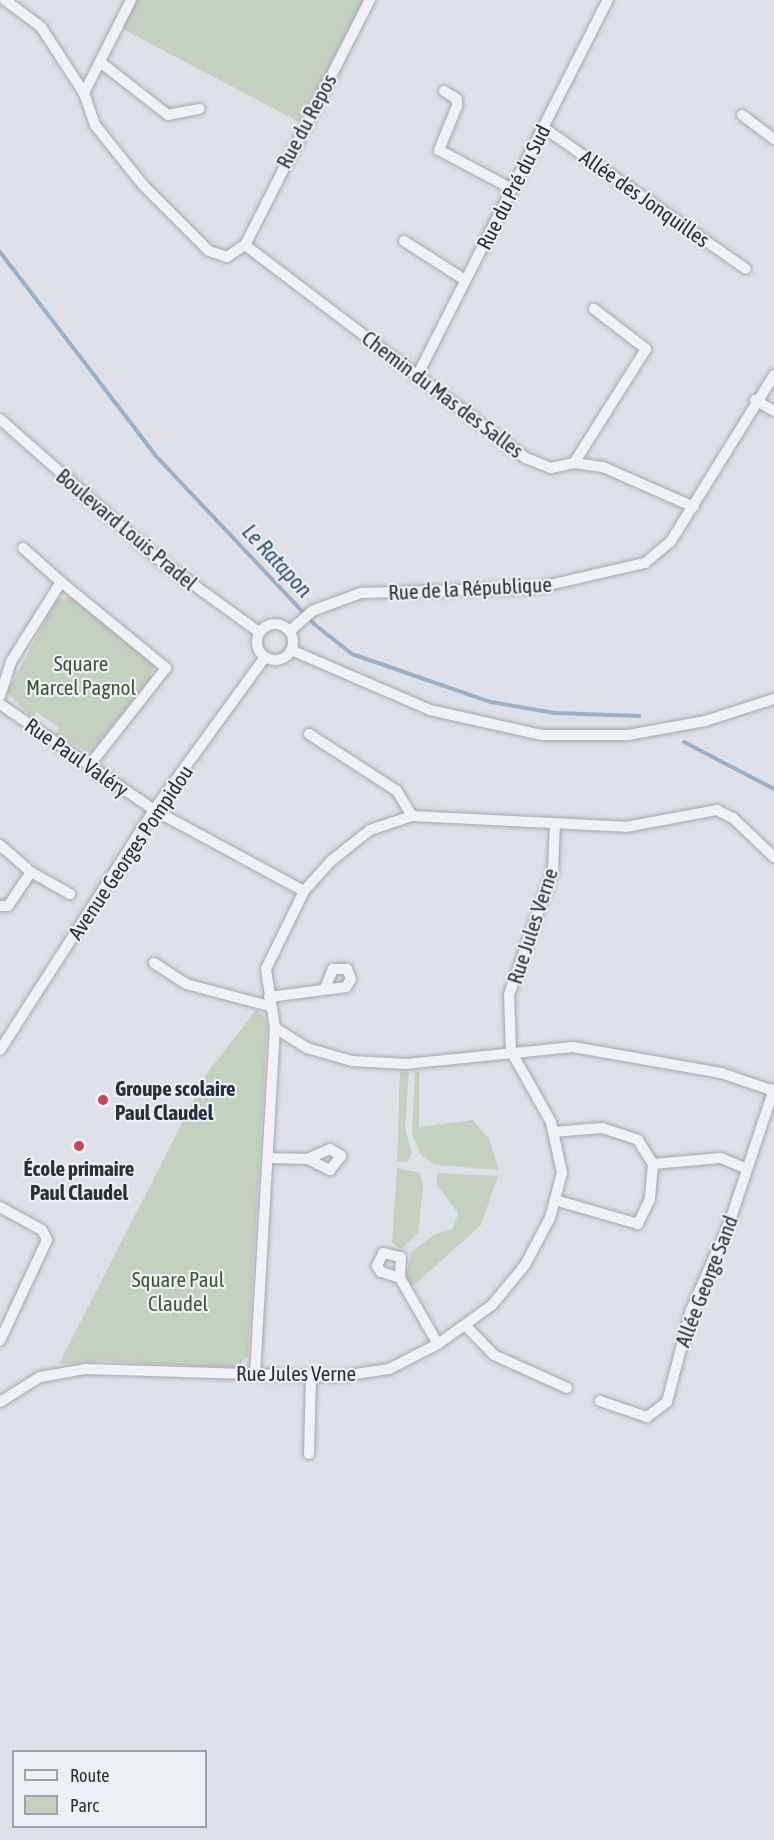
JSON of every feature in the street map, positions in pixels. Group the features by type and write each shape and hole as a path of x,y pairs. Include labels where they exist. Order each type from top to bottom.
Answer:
{"street":[{"path":"5,0 41,27 84,93 95,125 143,185 209,251 227,257 245,245"},
{"path":"84,93 131,0"},
{"name":"Rue du Repos","path":"245,245 370,0"},
{"name":"Rue du Pré du Sud","path":"418,374 608,0"},
{"path":"100,62 168,115 199,109"},
{"path":"444,91 458,99 439,150 512,189"},
{"path":"742,115 774,139"},
{"name":"Allée des Jonquilles","path":"544,128 746,269"},
{"path":"404,241 465,280"},
{"name":"Chemin du Mas des Salles","path":"245,245 526,458 551,468 574,463 603,467 694,507"},
{"path":"574,463 646,349 594,309"},
{"name":"Rue de la République","path":"290,631 312,611 361,593 492,591 602,577 645,563 671,541 694,507 755,400 774,375"},
{"path":"755,400 774,411"},
{"name":"Boulevard Louis Pradel","path":"0,419 158,559 259,632"},
{"path":"23,548 166,668 89,766"},
{"path":"0,696 12,660 61,582"},
{"path":"274,624 290,631 291,650 278,660 265,657 256,644 259,632 274,624"},
{"path":"291,650 430,710 542,735 628,735 705,721 774,699"},
{"name":"Avenue Georges Pompidou","path":"0,1050 154,810 265,657"},
{"name":"Rue Paul Valéry","path":"0,704 154,810 304,891"},
{"path":"309,734 397,791 412,816"},
{"path":"255,1374 276,1028 269,1001 266,969 276,939 304,891 370,830 412,816 626,827 722,811 774,857"},
{"name":"Rue Jules Verne","path":"0,1402 40,1377 86,1369 311,1376 389,1369 438,1344 466,1326 525,1265 555,1200 562,1173 553,1132 511,1051 509,995 553,870 555,824"},
{"path":"0,845 31,872 70,894"},
{"path":"0,906 8,906 31,872"},
{"path":"154,963 197,988 269,1001 325,988"},
{"path":"276,1028 306,1048 352,1061 407,1064 511,1051 573,1047 640,1055 774,1090"},
{"name":"Allée George Sand","path":"600,1401 647,1418 667,1402 691,1310 747,1169 774,1090"},
{"path":"553,1132 611,1131 638,1140 653,1164 650,1199 638,1224 555,1200"},
{"path":"268,1158 308,1159"},
{"path":"653,1164 721,1158 747,1169"},
{"path":"0,1207 42,1230 46,1240 0,1341"},
{"path":"400,1278 438,1344"},
{"path":"466,1326 494,1355 567,1388"},
{"path":"309,1454 311,1376"}],"green space":[{"path":"135,0 365,0 299,122 121,28"},
{"name":"Square Marcel Pagnol","path":"73,597 154,664 150,681 90,753 55,734 59,728 37,712 32,718 7,692 57,599"},
{"name":"Square Paul Claudel","path":"256,1010 265,1017 267,1029 248,1356 236,1368 102,1361 59,1364 208,1072"},
{"path":"415,1071 419,1072 419,1127 473,1120 489,1139 499,1170 436,1165 421,1155 412,1134"},
{"path":"400,1072 409,1072 405,1128 412,1153 407,1162 397,1161"},
{"path":"397,1168 420,1173 423,1186 418,1233 402,1249 392,1243"},
{"path":"437,1173 498,1176 481,1225 413,1286 406,1278 411,1252 435,1234 453,1229 458,1213 437,1185"}],"waterway":[{"name":"Le Ratapon","path":"0,252 155,455 314,624 352,654 491,702 555,713 639,716"},
{"name":"Le Ratapon","path":"684,742 774,789"}],"place":[{"name":"Groupe scolaire Paul Claudel","path":"103,1100"},
{"name":"École primaire Paul Claudel","path":"79,1146"}]}
